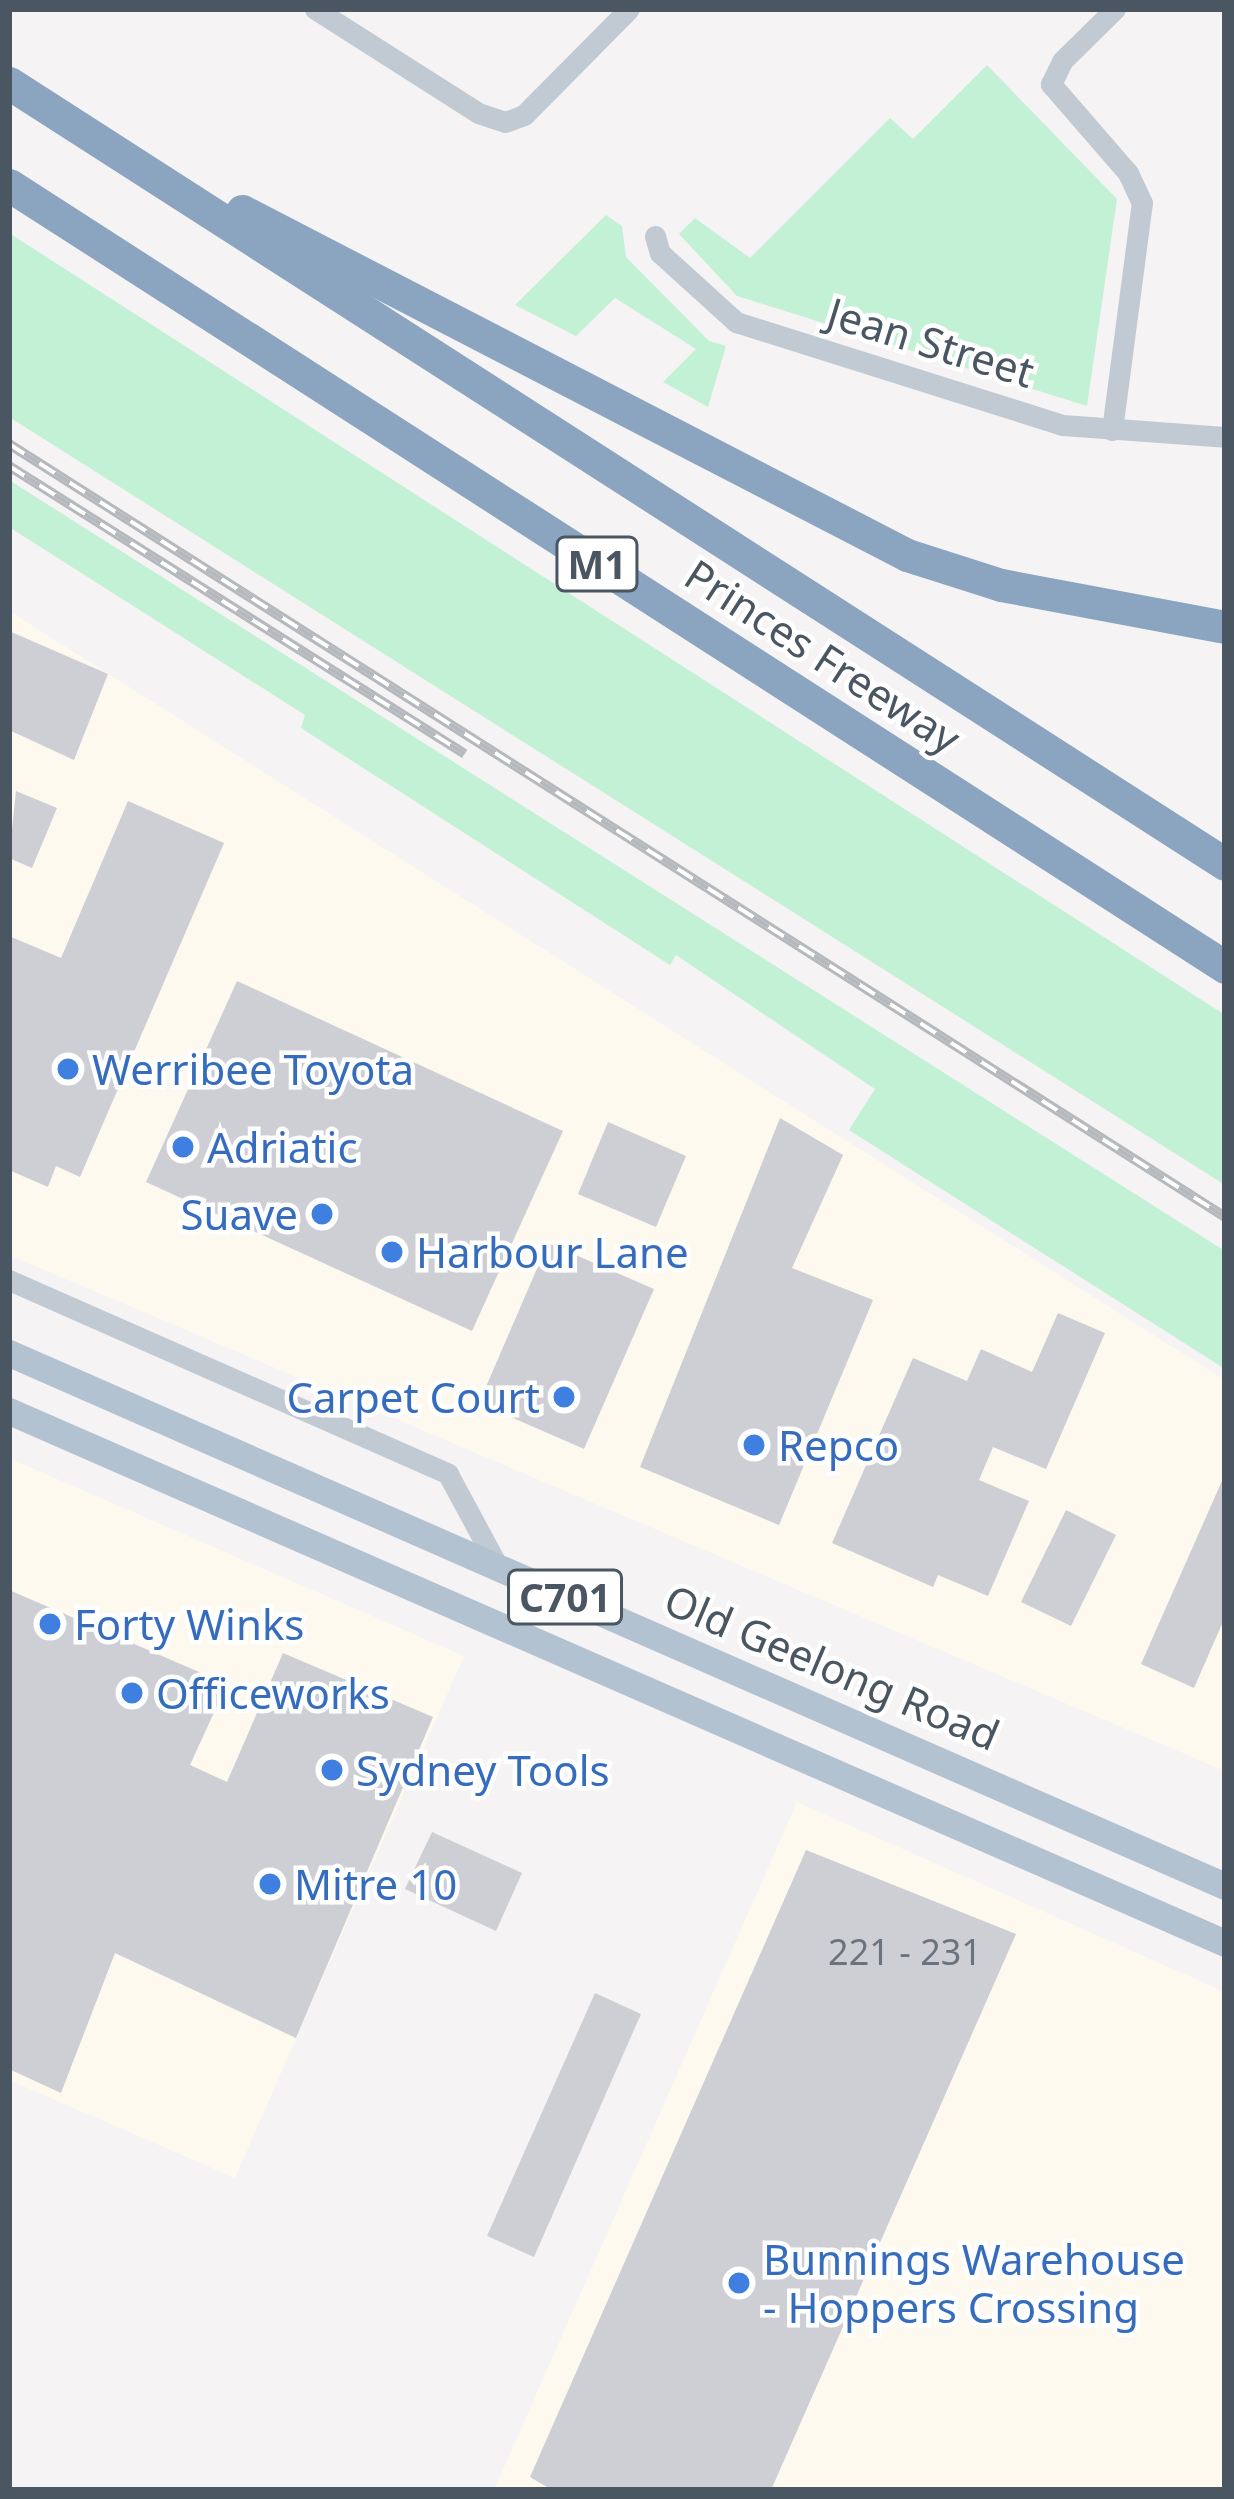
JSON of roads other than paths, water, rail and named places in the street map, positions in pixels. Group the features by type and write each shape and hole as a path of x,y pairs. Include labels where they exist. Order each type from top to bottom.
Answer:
{"highway":[{"name":"Princes Freeway","path":"9,82 1225,864"},
{"path":"100,141 908,555 1001,585 1225,627"},
{"name":"Princes Freeway","path":"9,185 1225,969"}],"main road":[{"name":"Old Geelong Road","path":"9,1353 1225,1886"},
{"name":"C701","path":"9,1411 1225,1943"},
{"path":"306,1541 326,1491"},
{"path":"630,1684 651,1634"},
{"path":"728,1726 748,1678"},
{"path":"1101,1890 1122,1840"}],"street":[{"path":"315,9 478,113 505,122 524,115 629,9"},
{"path":"1112,430 1142,202 1128,173 1051,84 1115,9"},
{"name":"Jean Street","path":"655,236 660,253 736,322 1053,422 1225,437"},
{"path":"9,1280 448,1474 498,1567"}],"railway":[{"path":"9,444 1225,1217"},
{"path":"9,466 465,754"}],"place":[{"name":"Werribee Toyota","path":"68,1069"},
{"name":"Adriatic","path":"183,1147"},
{"name":"Suave","path":"322,1214"},
{"name":"Harbour Lane","path":"392,1252"},
{"name":"Carpet Court","path":"564,1397"},
{"name":"Repco","path":"754,1445"},
{"name":"Forty Winks","path":"50,1624"},
{"name":"Officeworks","path":"132,1693"},
{"name":"Sydney Tools","path":"332,1770"},
{"name":"Mitre 10","path":"270,1884"},
{"name":"Bunnings Warehouse - Hoppers Crossing","path":"739,2283"}]}
